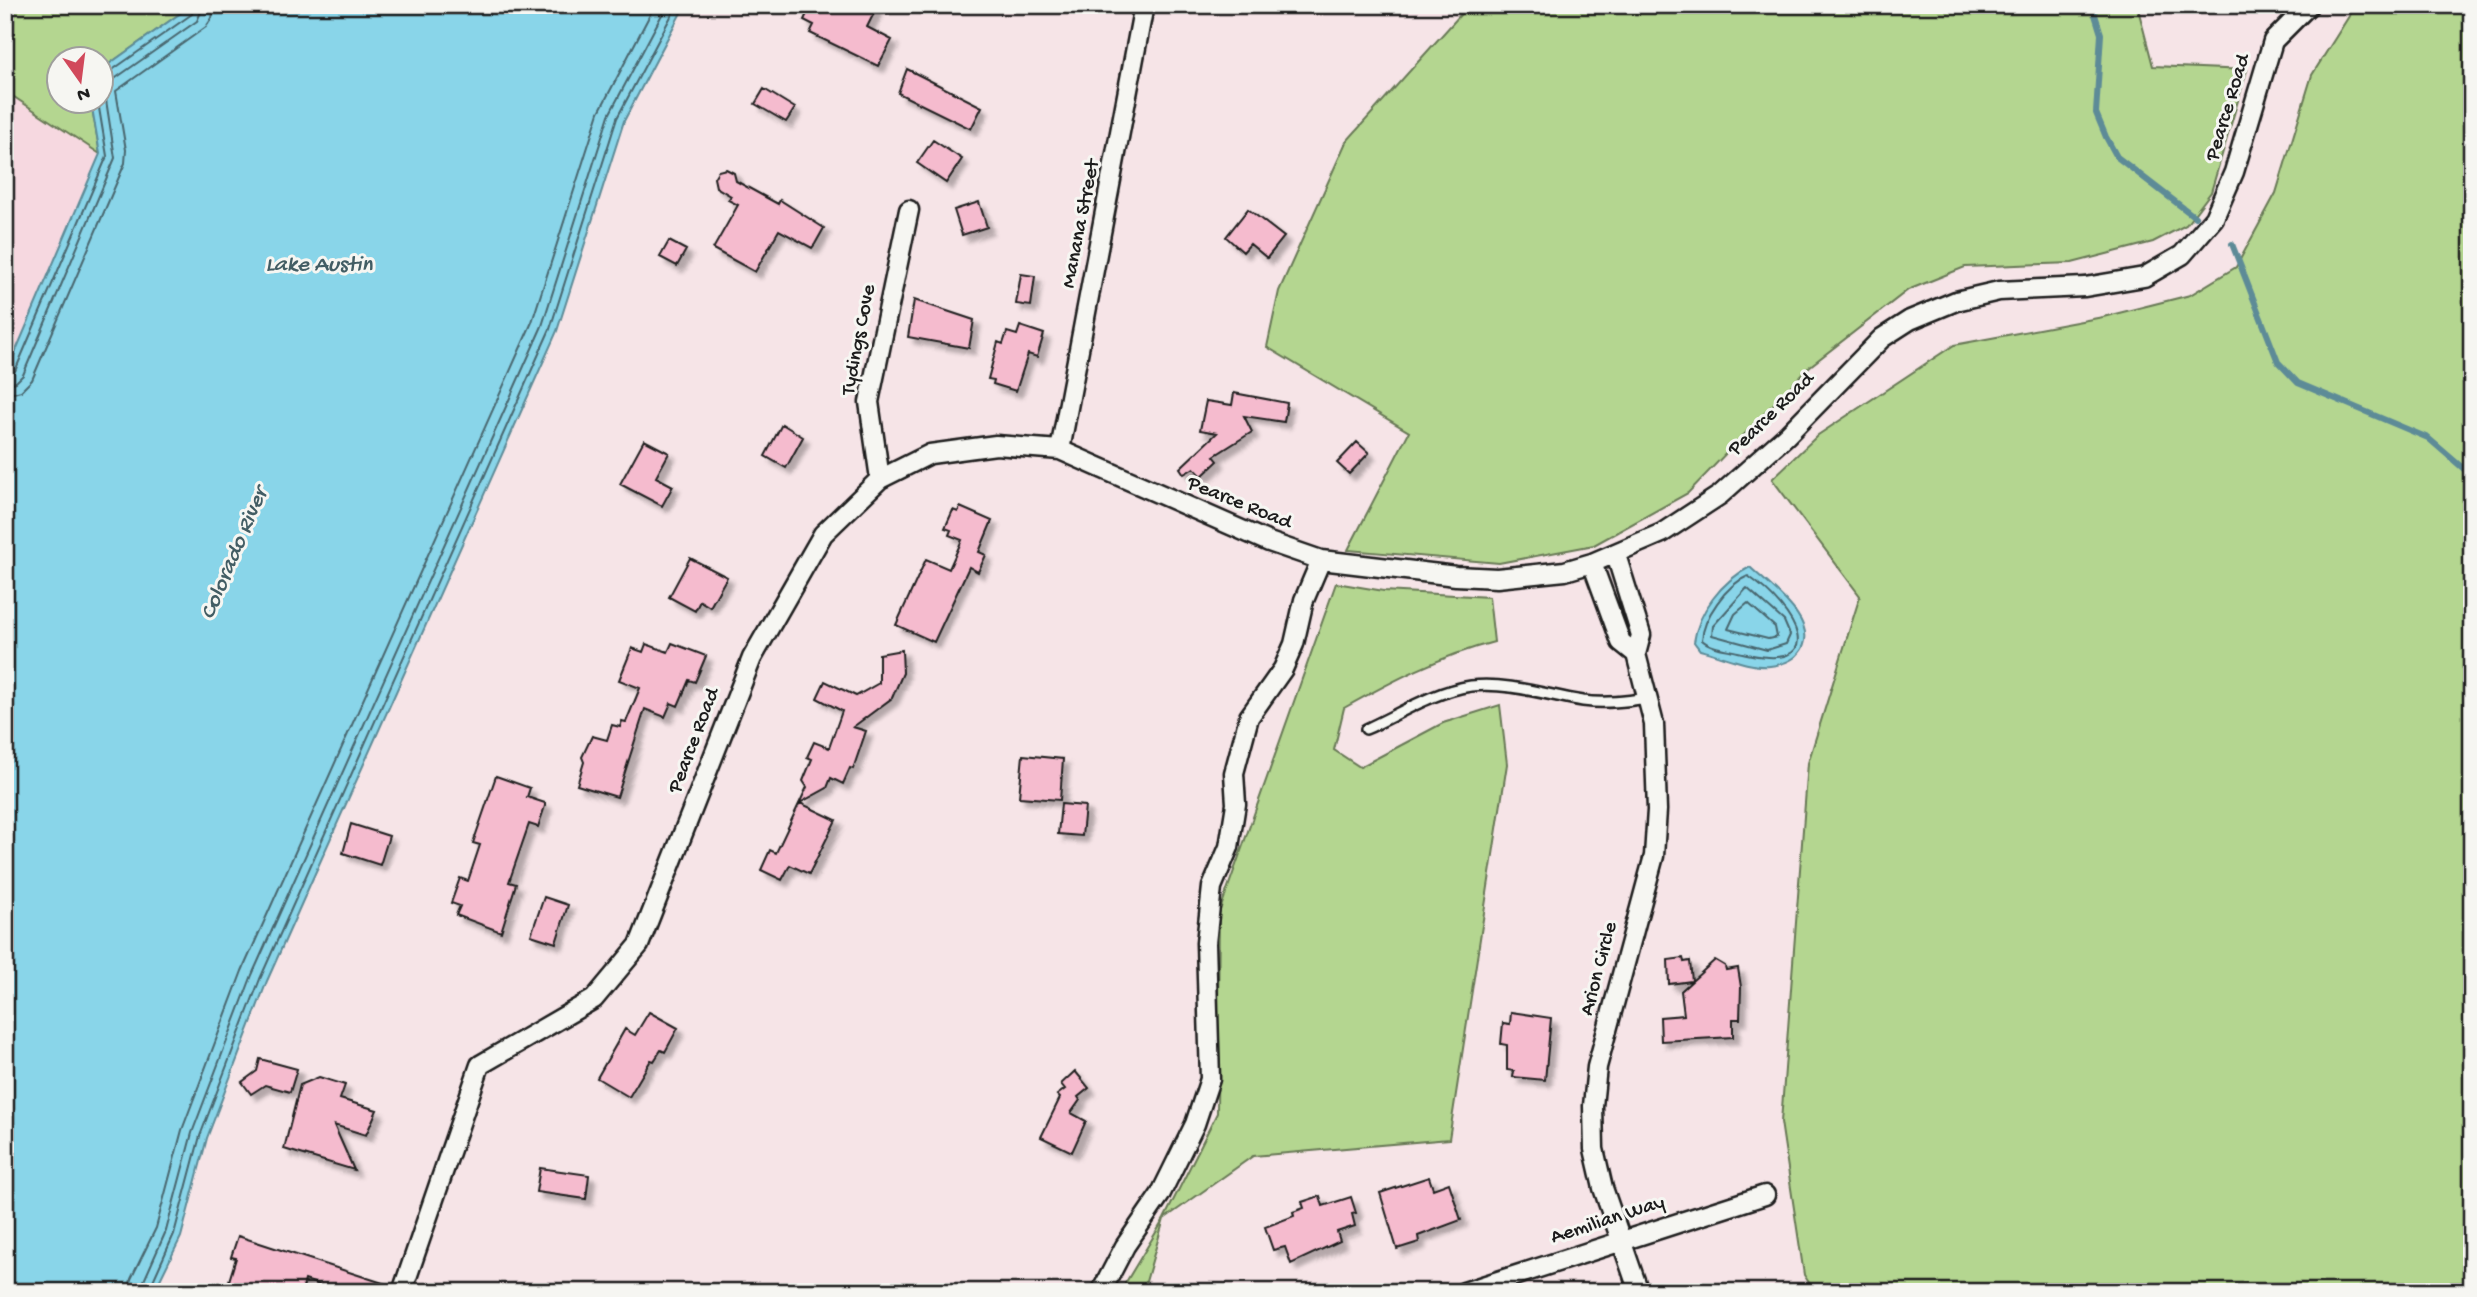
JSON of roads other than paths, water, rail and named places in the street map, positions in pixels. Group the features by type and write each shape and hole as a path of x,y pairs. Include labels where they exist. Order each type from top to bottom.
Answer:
{"street":[{"name":"Manana Street","path":"1060,450 1144,5"},
{"name":"Pearce Road","path":"402,1292 480,1065 594,999 639,946 752,658 824,534 880,479 930,454 996,445 1060,450 1269,542 1321,559 1456,576 1497,578 1553,572 1592,563 1616,555 1662,533 1720,495 1786,436 1882,338 1910,320 1956,301 1998,291 2085,287 2144,277 2182,256 2214,218 2234,172 2273,41 2309,5"},
{"name":"Tydings Cove","path":"880,479 869,402 909,210"},
{"name":"Arion Circle","path":"1616,555 1641,635 1636,654 1648,698 1658,772 1654,856 1597,1067 1593,1107 1594,1150 1603,1188 1639,1292"},
{"path":"1101,1292 1125,1246 1160,1195 1195,1124 1210,1079 1206,943 1212,887 1229,847 1233,825 1236,804 1234,773 1249,717 1283,669 1294,644 1304,600 1321,559"},
{"name":"Arion Circle","path":"1592,563 1621,642 1636,654"},
{"name":"Aemilian Way","path":"1464,1292 1765,1195"}],"lane":[{"path":"1614,622 1635,616"},
{"path":"1366,729 1449,691 1471,687 1513,687 1586,701 1616,702 1648,698"}],"water":[{"name":"Lake Austin","path":"192,5 685,5 624,121 557,331 267,981 207,1138 181,1237 154,1292 5,1292 5,376 100,154 93,116 116,116 116,59"},
{"path":"1750,567 1791,606 1805,630 1805,642 1799,653 1782,664 1762,666 1744,663 1700,650 1694,642 1700,620 1713,598 1730,580"}],"waterway":[{"path":"2092,5 2101,34 2096,113 2106,137 2117,157 2195,217"},
{"path":"2232,244 2278,362 2298,383 2428,438 2472,476"}],"water label":[{"name":"Colorado River","path":"235,554"}]}
